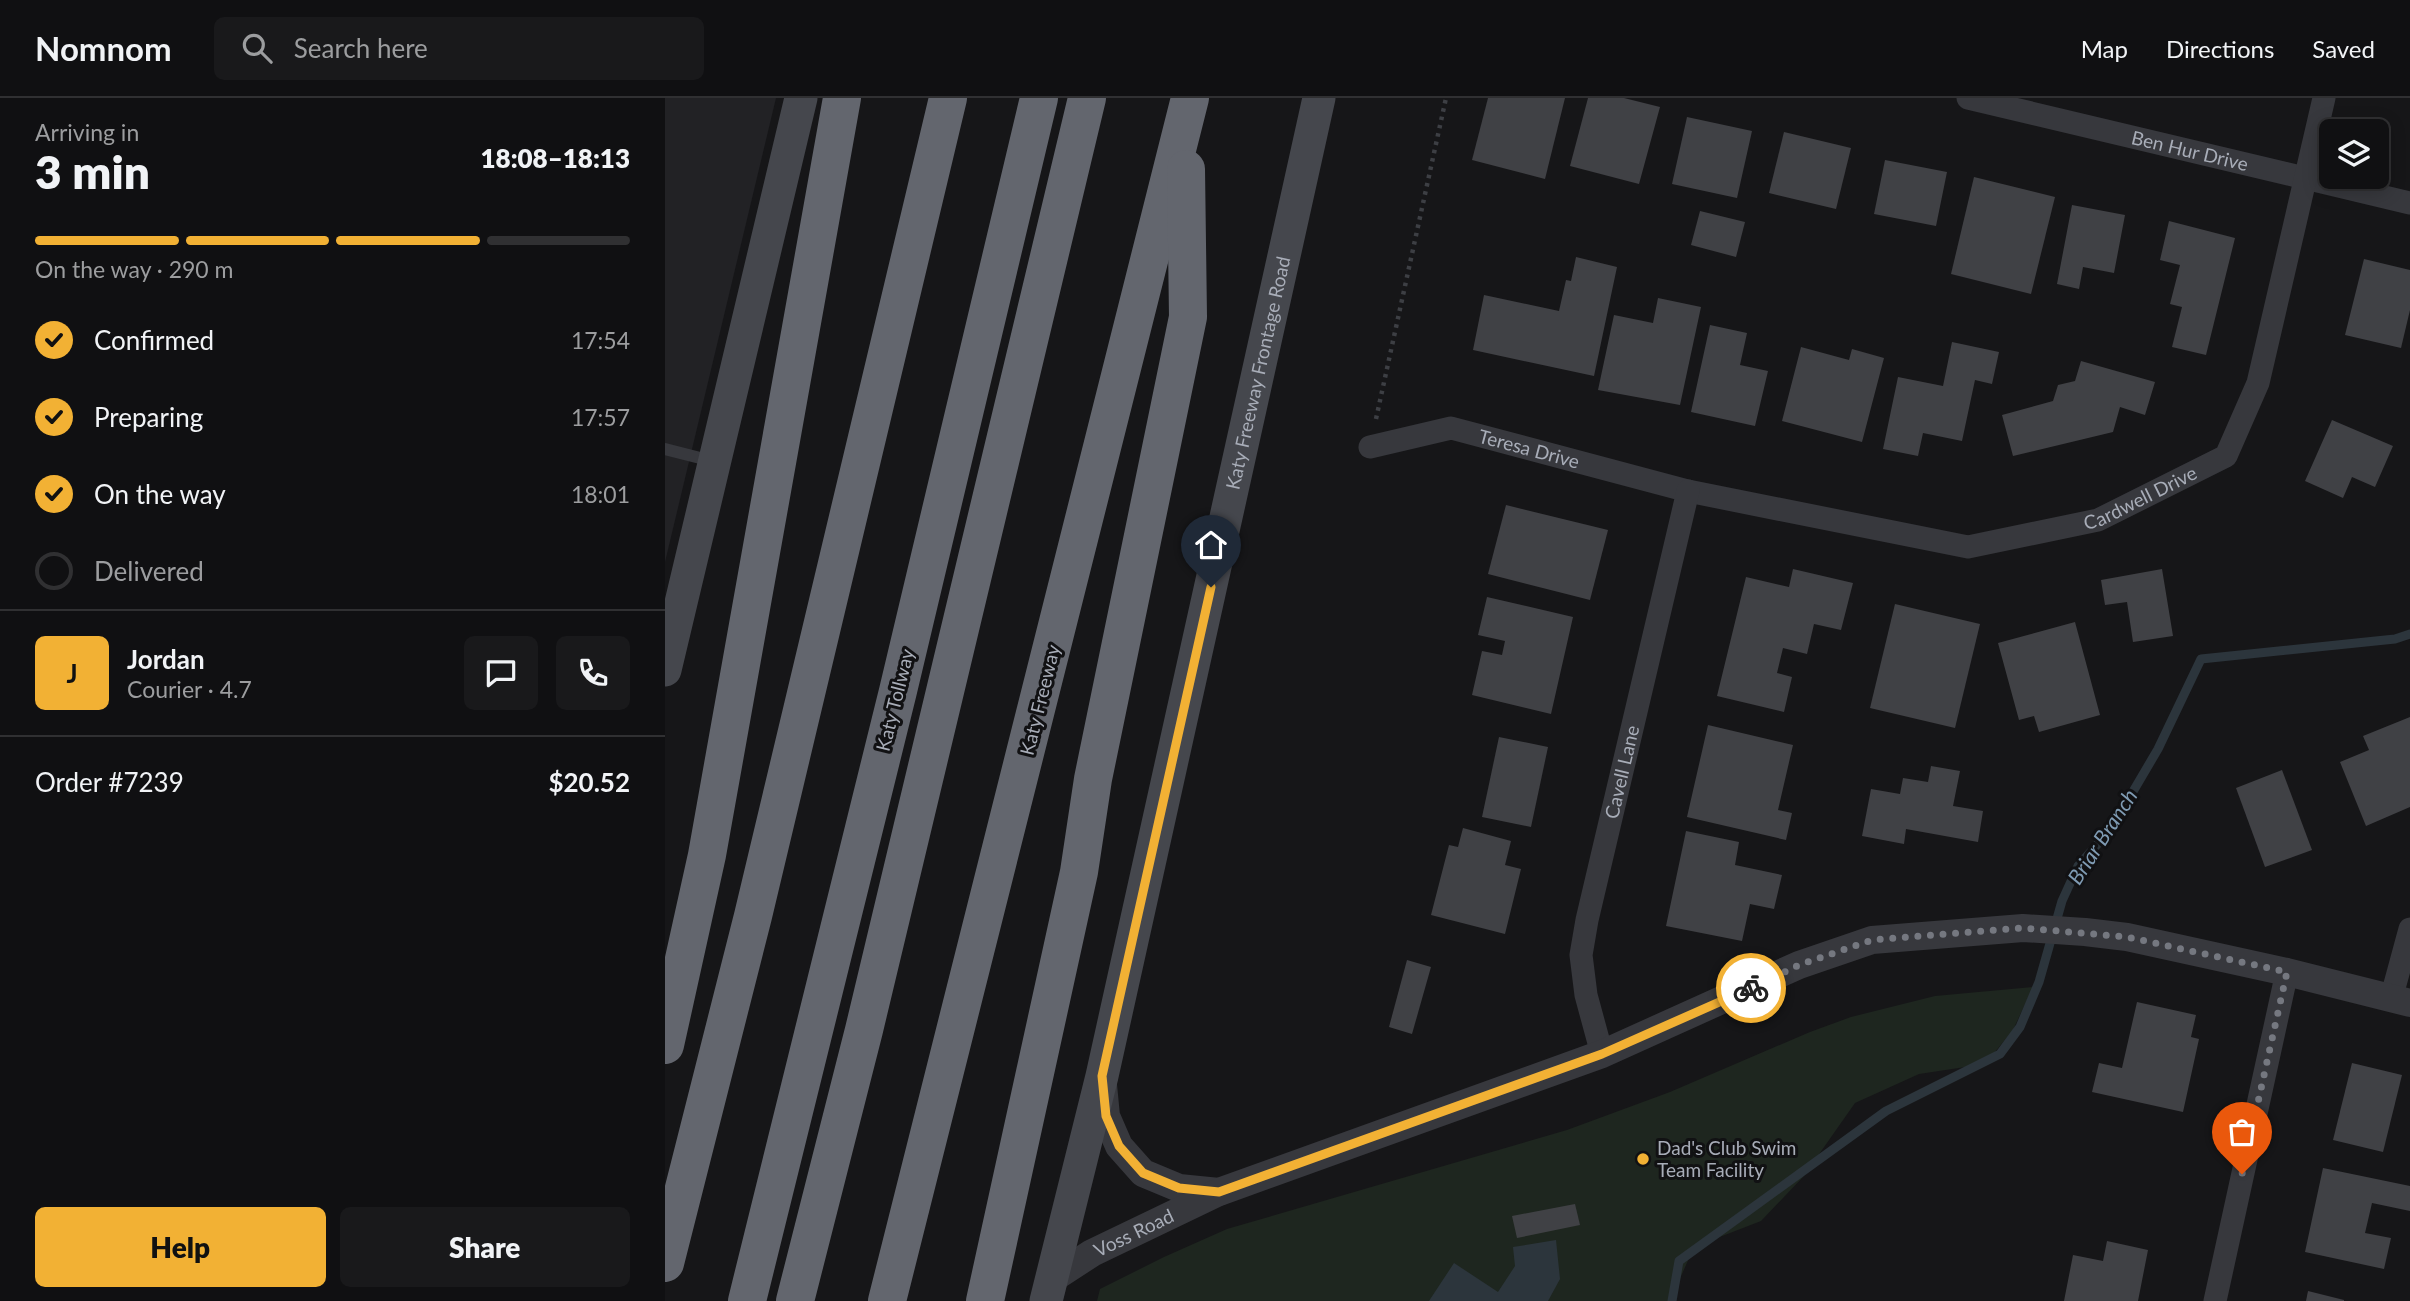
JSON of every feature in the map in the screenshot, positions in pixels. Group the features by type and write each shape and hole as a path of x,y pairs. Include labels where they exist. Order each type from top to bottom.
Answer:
{"highway":[{"path":"665,1045 707,855 842,98"},
{"path":"665,1263 756,902 949,98"},
{"name":"Katy Tollway","path":"747,1301 901,677 1039,98"},
{"path":"795,1301 867,1016 1087,98"},
{"path":"985,1301 1079,872 1093,779 1188,317 1188,107"},
{"name":"Katy Freeway","path":"887,1301 1188,107"}],"main road":[{"path":"665,670 801,98"},
{"name":"Katy Freeway Frontage Road","path":"1049,1290 1102,1076 1319,98"}],"street":[{"name":"Ben Hur Drive","path":"1968,98 2410,203"},
{"name":"Cardwell Drive","path":"1688,491 1969,547 2098,520 2226,456 2258,383 2324,98"},
{"name":"Teresa Drive","path":"1370,447 1451,428 1688,491"},
{"name":"Cavell Lane","path":"1602,1054 1586,995 1581,955 1688,491"},
{"name":"Voss Road","path":"1049,1290 1092,1253 1219,1192 1602,1054 1799,965 1872,940 2023,928 2085,932 2127,937 2287,972 2401,1001"},
{"path":"2401,1001 2410,929"},
{"path":"2214,1301 2287,972"},
{"name":"Voss Road","path":"1102,1076 1106,1116 1114,1136 1119,1146 1143,1173 1179,1188 1219,1192"}],"lane":[{"path":"665,449 714,461"}],"path":[{"path":"1370,447 1446,98"}],"shaded area":[{"path":"665,98 776,98 665,562"},
{"name":"Dad's Club Swim Team Facility","path":"2033,987 2013,1030 1985,1064 1919,1074 1855,1103 1803,1177 1761,1221 1694,1247 1670,1301 1097,1301 1100,1289 1227,1229 1567,1130 1670,1092 1851,1017 1935,996"},
{"path":"1556,1240 1560,1279 1548,1301 1429,1301 1454,1263 1498,1292 1515,1266 1513,1247"}],"building":[{"path":"1488,98 1565,98 1545,179 1472,160"},
{"path":"1588,98 1624,98 1660,107 1639,184 1570,166"},
{"path":"1687,117 1752,131 1737,198 1672,184"},
{"path":"1784,132 1851,148 1836,209 1769,193"},
{"path":"1885,160 1947,172 1936,226 1874,214"},
{"path":"1974,177 2055,197 2031,294 1951,274"},
{"path":"2072,205 2125,215 2114,273 2083,267 2079,289 2057,284"},
{"path":"1700,211 1745,222 1736,257 1691,245"},
{"path":"2169,221 2235,238 2206,355 2172,347 2182,307 2170,304 2180,265 2160,260"},
{"path":"1576,257 1617,267 1594,376 1473,350 1484,295 1559,311 1566,280 1571,281"},
{"path":"2364,259 2410,270 2410,310 2401,348 2345,335"},
{"path":"1658,298 1701,307 1680,405 1598,390 1614,315 1653,323"},
{"path":"1710,325 1747,333 1740,365 1768,371 1755,426 1691,412"},
{"path":"1952,342 1999,352 1992,384 1975,380 1962,441 1923,433 1918,456 1883,449 1898,377 1943,386"},
{"path":"1801,347 1849,360 1852,349 1884,358 1862,442 1782,421"},
{"path":"2081,361 2155,382 2145,415 2120,407 2113,432 2013,456 2002,415 2053,401 2058,385 2075,381"},
{"path":"2332,420 2393,446 2375,487 2352,477 2343,498 2305,481"},
{"path":"1506,505 1608,530 1590,600 1488,574"},
{"path":"1793,569 1853,583 1841,630 1814,624 1807,654 1783,648 1777,673 1792,677 1784,712 1717,696 1746,577 1789,587"},
{"path":"2162,569 2173,636 2133,642 2127,602 2105,605 2101,580"},
{"path":"1487,597 1573,617 1551,714 1472,695 1482,651 1502,655 1505,641 1478,635"},
{"path":"1895,604 1980,624 1955,728 1870,708"},
{"path":"2075,622 2100,715 2039,732 2034,716 2019,720 1998,643"},
{"path":"2410,717 2410,807 2366,826 2340,762 2369,750 2363,736"},
{"path":"1708,725 1793,745 1778,810 1792,813 1786,840 1687,817"},
{"path":"1499,737 1548,747 1531,827 1482,817"},
{"path":"1931,766 1960,771 1953,806 1983,811 1978,842 1906,829 1904,844 1862,836 1871,789 1900,794 1903,778 1928,782"},
{"path":"2282,770 2312,850 2265,867 2236,788"},
{"path":"1463,828 1511,841 1505,865 1521,869 1505,934 1431,915 1449,845 1458,847"},
{"path":"1686,831 1739,842 1735,865 1782,875 1774,909 1750,904 1742,941 1666,926"},
{"path":"1407,960 1431,967 1412,1034 1389,1027"},
{"path":"2137,1002 2196,1015 2191,1037 2199,1039 2183,1112 2092,1092 2099,1063 2122,1068"},
{"path":"2352,1063 2402,1075 2383,1152 2333,1140"},
{"path":"2323,1168 2410,1186 2410,1211 2372,1203 2365,1233 2391,1238 2384,1269 2305,1252"},
{"path":"1575,1204 1580,1225 1517,1238 1512,1216"},
{"path":"2107,1241 2148,1250 2138,1301 2064,1301 2073,1255 2103,1261"},
{"path":"2308,1291 2344,1300 2344,1301 2306,1301"}],"waterway":[{"name":"Briar Branch","path":"1672,1301 1679,1261 1886,1111 2000,1054 2020,1027 2039,982 2062,901 2078,866 2111,829 2158,749 2201,659 2395,639 2410,634"}],"way so far":[{"path":"1751,988 1799,965 1872,940 2023,928 2127,937 2287,972 2242,1174"}],"place":[{"name":"Dad's Club Swim Team Facility","path":"1643,1159"}],"route":[{"path":"1211,587 1102,1076 1106,1116 1119,1146 1143,1173 1179,1188 1219,1192 1602,1054 1751,988"}]}
